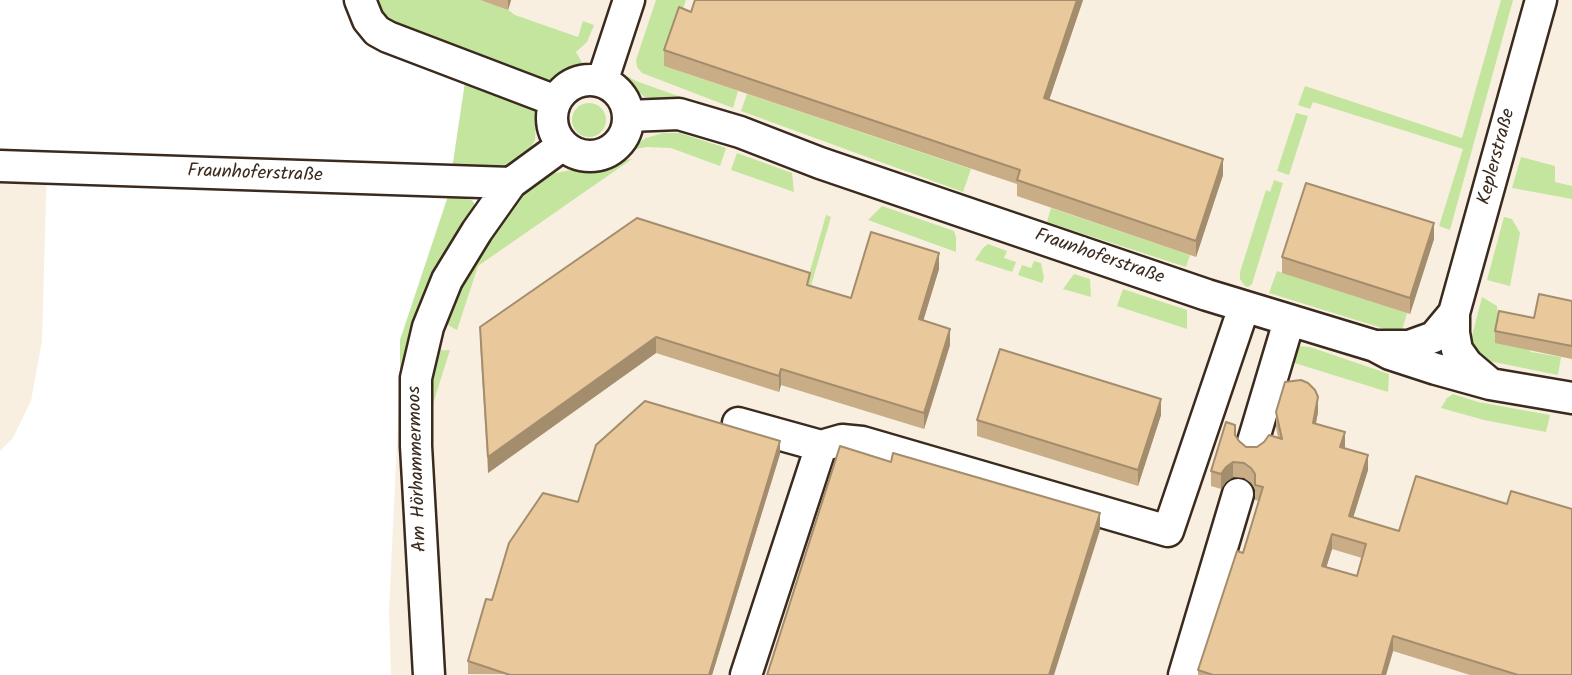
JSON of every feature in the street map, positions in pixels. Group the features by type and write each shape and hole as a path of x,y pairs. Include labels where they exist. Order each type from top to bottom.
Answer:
{"street":[{"path":"360,0 368,20 377,31 388,37 556,101"},
{"path":"602,82 629,0"},
{"name":"Keplerstraße","path":"1490,384 1467,364 1457,350 1454,313 1541,0"},
{"path":"593,80 602,82 620,96 628,116 624,135 610,150 591,156 581,155 563,145 556,136 552,113 556,101 575,83 593,80"},
{"name":"Fraunhoferstraße","path":"628,116 680,114 740,132 820,163 1244,307 1375,346 1390,354 1436,369 1490,384 1572,398"},
{"name":"Am Hörhammermoos","path":"429,675 415,446 416,378 428,327 447,280 477,231 511,184 563,145"},
{"name":"Fraunhoferstraße","path":"0,166 511,184"},
{"path":"738,423 821,446 842,440 862,442 1168,531 1244,307"},
{"name":"Keplerstraße","path":"1375,346 1409,346 1434,337 1454,313"},
{"path":"1252,445 1289,321"},
{"path":"746,675 821,446"},
{"path":"1184,675 1238,494"}],"shaded area":[{"path":"430,0 1572,0 1572,675 391,675 389,610 400,340 577,52"},
{"path":"0,163 47,164 42,341 31,401 13,438 0,451"}],"green space":[{"path":"369,0 480,0 578,37 583,21 594,25 587,42 576,52 584,66 552,84 393,31"},
{"path":"656,0 686,0 664,66 738,91 733,108 642,73 637,67 636,60"},
{"path":"1501,0 1513,0 1450,230 1439,226 1463,149 1313,102 1310,109 1298,105 1305,86 1462,138"},
{"path":"466,75 537,107 535,140 528,153 509,169 451,176"},
{"path":"625,75 692,101 691,104 645,97 635,90"},
{"path":"747,94 971,169 963,192 741,111"},
{"path":"589,103 601,108 606,120 601,132 589,137 577,132 572,120 577,108"},
{"path":"1296,113 1308,116 1289,175 1277,171"},
{"path":"663,133 680,133 726,148 720,166 671,148 647,147 629,150 646,138"},
{"path":"737,153 792,173 794,192 731,170"},
{"path":"1521,157 1555,166 1555,182 1572,186 1572,199 1512,188"},
{"path":"632,159 478,266 457,330 446,324 443,316 458,281 524,190 546,175 571,170 597,171 618,161"},
{"path":"1274,180 1283,183 1252,284 1248,287 1240,279 1240,272 1266,190 1270,192"},
{"path":"448,196 472,200 474,211 456,234 422,299 400,377 400,340"},
{"path":"882,206 954,231 956,252 868,220"},
{"path":"1051,208 1190,255 1186,267 1047,222"},
{"path":"826,215 831,217 810,289 806,285"},
{"path":"1504,217 1512,219 1520,233 1510,286 1487,280"},
{"path":"988,244 1007,251 1004,258 1016,262 1012,272 975,260"},
{"path":"1034,261 1041,263 1044,278 1042,283 1018,275 1022,265 1031,268"},
{"path":"1277,271 1407,313 1401,334 1269,293"},
{"path":"1074,274 1090,279 1091,297 1063,289"},
{"path":"1123,289 1187,310 1187,329 1117,306"},
{"path":"1482,297 1497,306 1499,324 1531,352 1561,357 1558,375 1479,359 1471,347"},
{"path":"1298,346 1310,347 1389,374 1388,392 1288,361"},
{"path":"450,350 430,413 423,414 432,351"},
{"path":"1453,394 1478,402 1550,415 1546,432 1484,420 1441,408"}],"building":[{"path":"695,0 1077,0 1044,98 1223,159 1196,241 1017,180 1020,170 664,50 679,7 691,12"},
{"path":"1306,183 1434,223 1410,298 1282,257"},
{"path":"637,218 810,273 807,285 851,298 871,232 939,253 919,319 950,329 924,413 781,369 779,376 656,337 488,457 480,327"},
{"path":"1539,294 1572,301 1572,346 1495,331 1499,311 1534,318"},
{"path":"1000,349 1161,399 1138,470 977,420"},
{"path":"1301,380 1308,383 1318,397 1313,423 1345,432 1340,447 1368,455 1349,516 1399,531 1416,476 1507,504 1511,491 1572,509 1572,675 1518,675 1393,636 1382,675 1213,675 1198,670 1237,551 1243,553 1263,487 1255,485 1255,474 1244,463 1233,462 1221,474 1211,471 1226,422 1235,425 1235,435 1246,447 1257,447 1269,435 1282,439 1276,412 1285,382","holes":["1332,534 1366,544 1357,576 1322,566"]},
{"path":"645,401 780,441 709,675 510,675 468,661 486,599 492,600 509,543 543,493 578,502 596,445"},
{"path":"840,446 891,462 893,453 1100,513 1049,675 767,675"}]}
